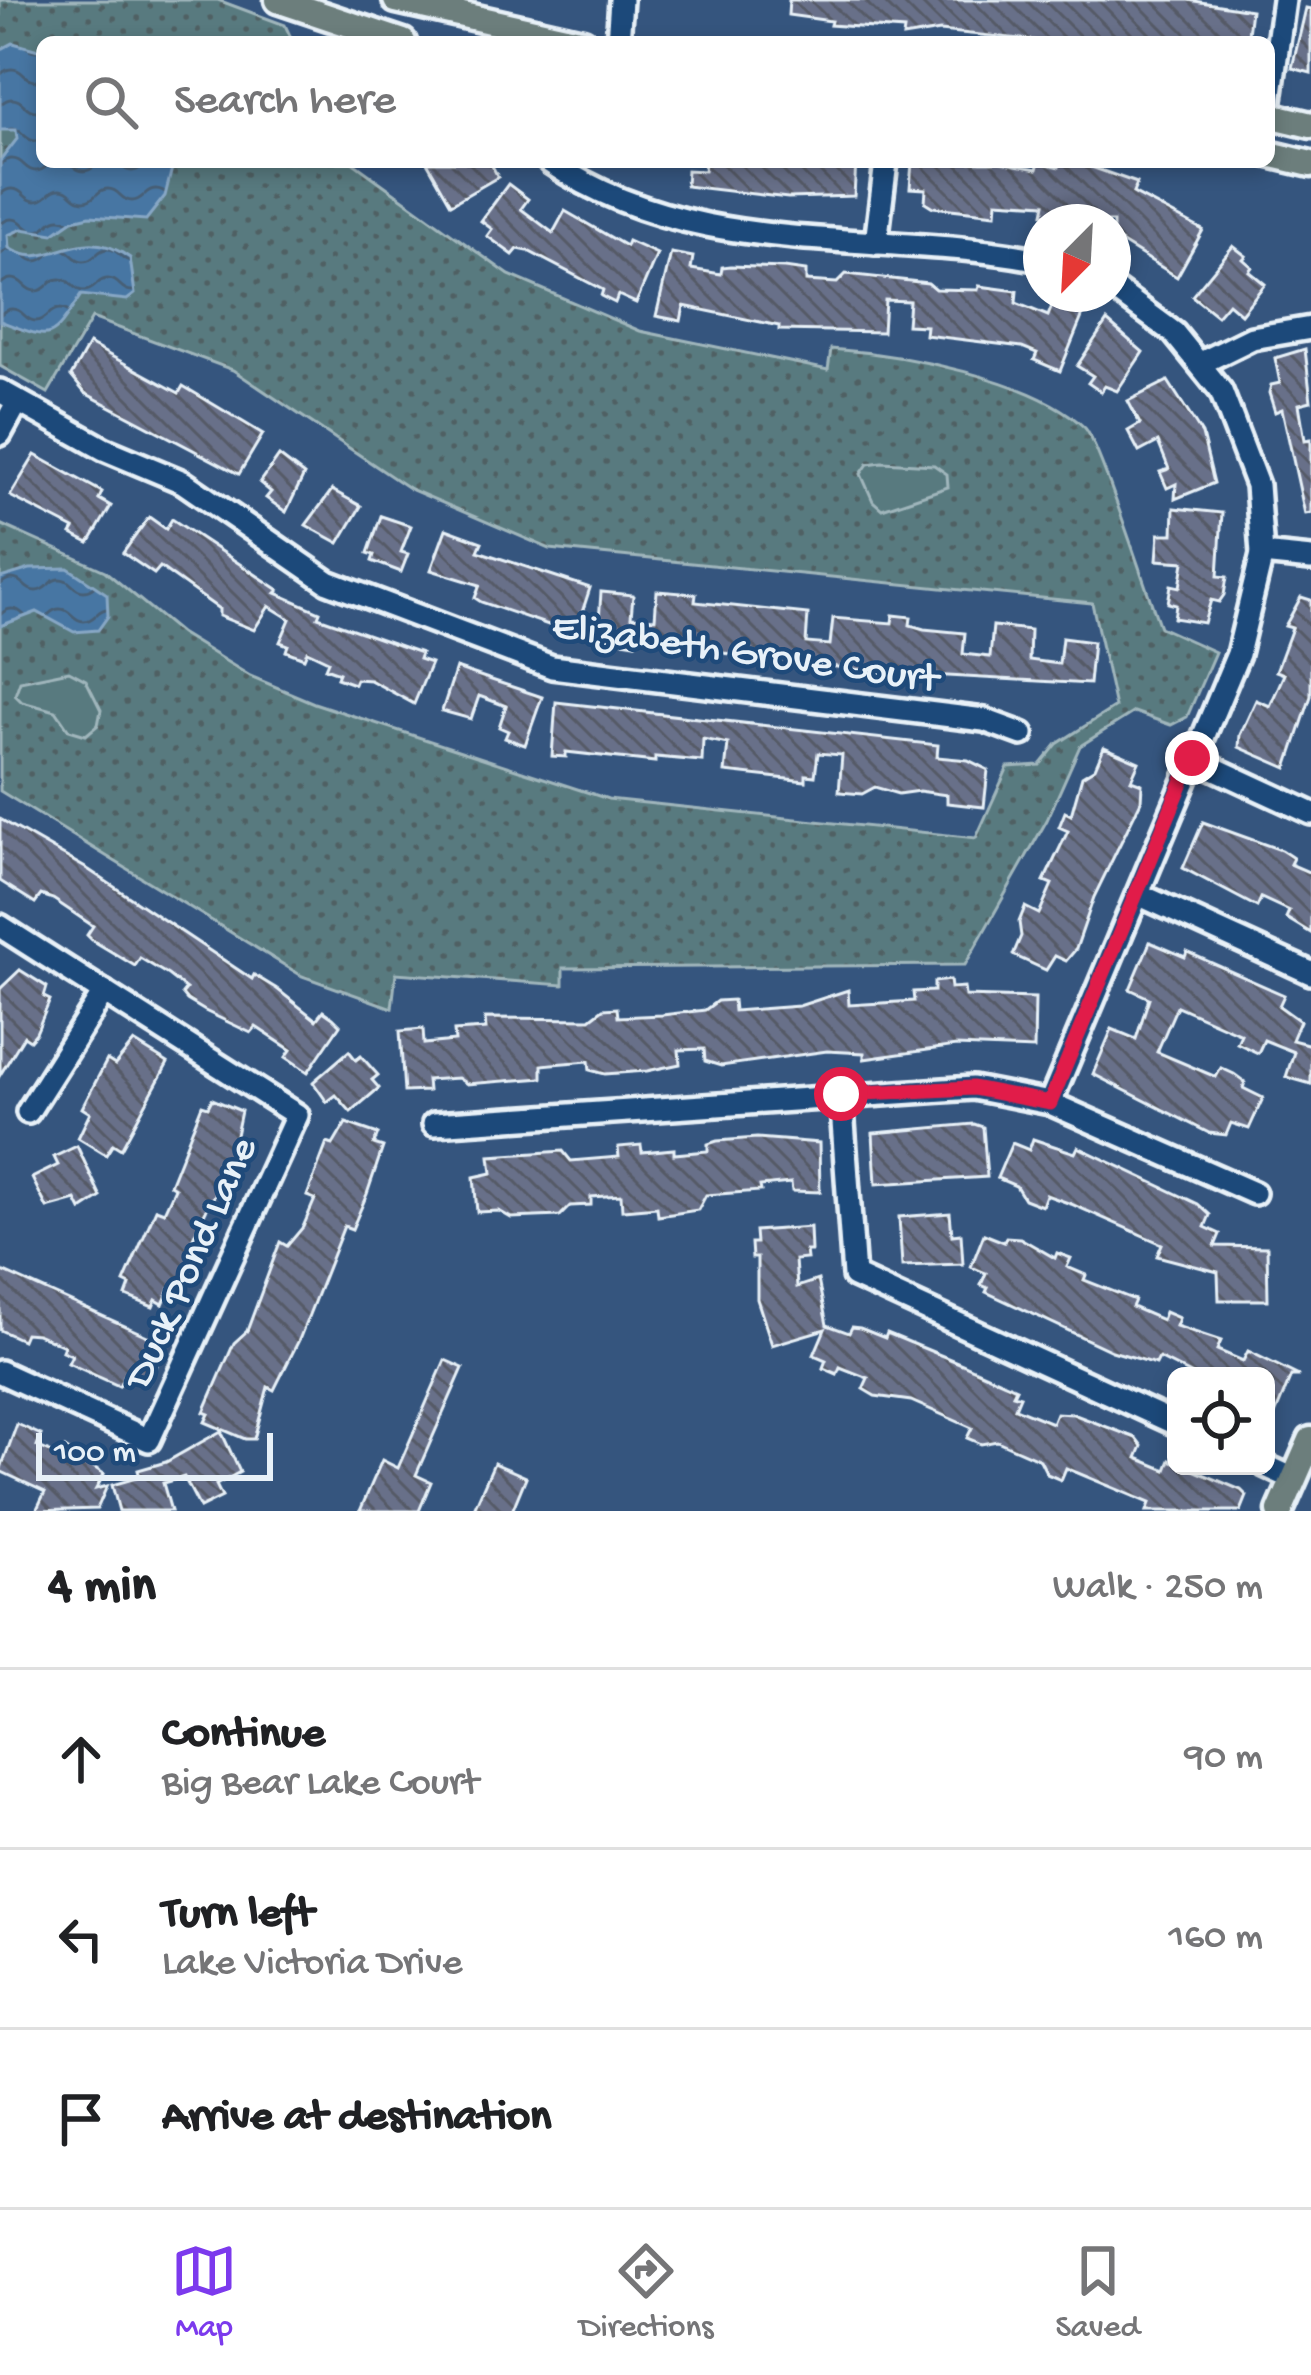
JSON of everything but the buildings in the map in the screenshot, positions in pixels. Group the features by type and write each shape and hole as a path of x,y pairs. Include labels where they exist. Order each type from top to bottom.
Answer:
{"main road":[{"path":"278,0 385,36"},
{"path":"397,0 556,36"},
{"path":"1275,113 1311,125"},
{"path":"1275,155 1311,164"},
{"path":"1280,1511 1311,1440"},
{"path":"1294,1479 1298,1511"}],"street":[{"path":"618,36 621,0"},
{"path":"1275,67 1284,0"},
{"path":"560,168 608,197 679,222 1023,258"},
{"path":"876,243 885,168"},
{"path":"1050,1103 1250,621 1262,554 1259,502 1248,451 1201,363 1151,313 1131,300"},
{"path":"1201,363 1252,338 1311,328"},
{"path":"0,434 9,396"},
{"name":"Elizabeth Grove Court","path":"9,396 104,449 183,482 328,582 552,667 943,714 984,720 1022,734"},
{"path":"1262,554 1311,559"},
{"path":"1192,758 1311,813"},
{"path":"1140,895 1311,973"},
{"path":"0,926 104,992 28,1112"},
{"name":"Duck Pond Lane","path":"0,1372 149,1440 297,1115 104,992"},
{"path":"434,1124 973,1088 1050,1103 1254,1193"},
{"path":"841,1094 854,1276 1167,1420"},
{"path":"1275,1470 1294,1479"}],"green space":[{"path":"0,0 218,0 285,25 290,36 36,36 36,168 360,168 509,275 640,331 828,370 831,349 893,356 965,372 1034,395 1062,410 1092,440 1160,627 1215,652 1187,717 1171,725 1134,712 1080,746 1047,820 965,965 563,968 563,985 396,973 392,1008 302,976 0,791 0,524 105,571 180,633 250,676 314,703 608,799 976,838 1008,767 1040,765 1057,744 1115,707 1092,603 550,549 410,489 233,370 92,318 48,393 0,366"},
{"path":"868,464 934,465 947,474 948,487 882,509 873,501 861,474"},
{"path":"69,671 86,680 101,710 98,725 86,735 69,730 56,711 22,702 15,695 20,681"}],"water":[{"path":"13,43 36,49 36,168 172,168 165,196 146,220 90,216 73,220 53,234 22,229 8,235 9,248 24,255 94,244 130,258 135,294 127,300 81,295 49,334 0,321 0,161 17,139 16,130 0,130 0,50"},
{"path":"68,568 107,594 108,616 98,630 74,632 37,612 0,626 0,578 30,569"}],"route":[{"path":"841,1094 973,1088 1050,1103 1140,895 1192,758"}]}
